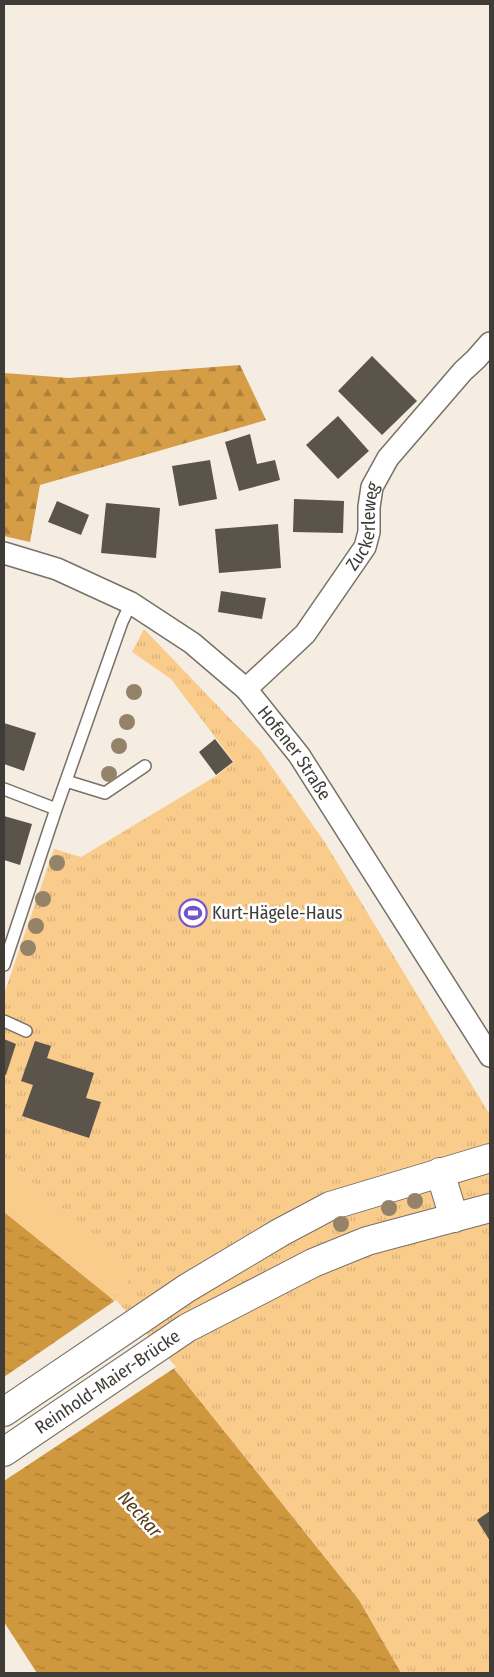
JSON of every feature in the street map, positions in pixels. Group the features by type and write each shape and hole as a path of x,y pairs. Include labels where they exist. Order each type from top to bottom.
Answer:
{"main road":[{"name":"Reinhold-Maier-Brücke","path":"4,1412 187,1288 281,1232 330,1206 490,1158"},
{"path":"440,1172 454,1218"},
{"name":"Reinhold-Maier-Brücke","path":"4,1452 187,1328 313,1262 367,1241 490,1208"}],"street":[{"name":"Zuckerleweg","path":"246,689 305,634 365,546 369,532 369,507 372,487 388,458 462,371 483,365 490,343"},
{"name":"Hofener Straße","path":"4,553 57,569 131,603 192,643 246,689 299,755 490,1056"}],"lane":[{"path":"4,965 56,809 122,622 131,603"},
{"path":"66,781 105,793 145,766"},
{"path":"4,790 56,809"},
{"path":"4,1020 26,1031"}],"green space":[{"path":"240,365 266,420 40,485 30,542 4,536 4,373 69,378"},
{"path":"144,629 260,750 324,841 490,1115 490,1673 401,1673 359,1600 180,1376 111,1298 138,1272 4,1158 4,994 54,849 81,857 216,776 234,762 171,679 132,652"},
{"path":"4,1158 139,1272 111,1298 4,1212"}],"water":[{"name":"Neckar","path":"4,1212 111,1298 180,1376 359,1600 401,1673 37,1673 4,1622"}],"pier":[{"path":"116,1300 176,1367 4,1481 4,1377"}],"building":[{"path":"372,356 417,401 382,435 338,391"},
{"path":"338,416 369,451 338,479 306,445"},
{"path":"250,434 257,464 275,460 280,480 239,491 225,442"},
{"path":"210,460 217,499 179,506 172,466"},
{"path":"294,499 344,501 343,533 293,532"},
{"path":"57,501 89,515 81,535 48,522"},
{"path":"106,503 160,508 156,558 101,553"},
{"path":"278,524 281,568 219,573 215,529"},
{"path":"221,591 266,598 262,619 218,612"},
{"path":"4,723 36,733 24,771 4,764"},
{"path":"215,739 233,762 216,775 199,752"},
{"path":"4,816 32,824 20,865 4,860"},
{"path":"4,1039 16,1044 6,1075 4,1075"},
{"path":"35,1041 51,1046 47,1058 94,1073 86,1098 101,1102 89,1138 22,1116 33,1085 21,1081"},
{"path":"490,1511 490,1541 477,1520"}],"place":[{"name":"Kurt-Hägele-Haus","path":"193,913"}]}
